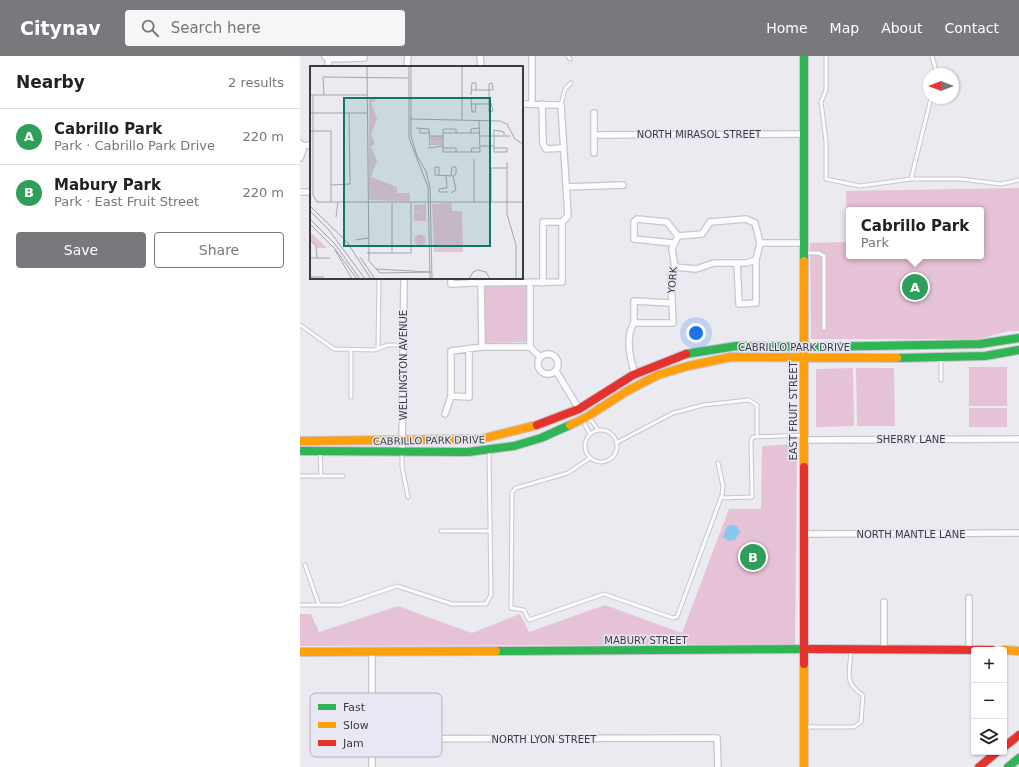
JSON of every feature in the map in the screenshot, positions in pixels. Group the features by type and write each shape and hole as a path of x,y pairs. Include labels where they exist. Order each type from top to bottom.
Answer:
{"main road":[{"name":"EAST FRUIT STREET","path":"804,56 804,767"},
{"name":"CABRILLO PARK DRIVE","path":"300,441 481,440 505,436 528,429 579,409 634,374 679,356 706,350 736,346 804,347 980,344 1019,338"},
{"path":"941,345 941,358"},
{"name":"CABRILLO PARK DRIVE","path":"300,451 468,452 514,446 541,438 585,418 627,391 658,375 688,366 731,357 941,358 985,356 1019,350"},
{"name":"MABURY STREET","path":"300,652 803,649 969,650"},
{"path":"1007,650 1019,651"},
{"path":"1007,744 1019,735"},
{"path":"979,767 993,755"},
{"path":"1008,767 1019,758"}],"street":[{"path":"327,57 364,58 364,56"},
{"path":"407,66 408,56"},
{"path":"480,56 481,66"},
{"path":"532,56 532,104"},
{"path":"523,104 561,105 564,176 568,216 562,222 543,222 543,283"},
{"path":"542,104 543,144 546,149 563,148"},
{"path":"594,112 594,153"},
{"name":"NORTH MIRASOL STREET","path":"594,135 803,134"},
{"path":"300,158 303,154 301,144"},
{"path":"566,187 623,185"},
{"path":"678,236 667,222 637,219 634,222 634,239 673,243 678,236 702,234 710,222 746,219 755,223 760,243 756,260 756,303 739,304 737,263"},
{"path":"451,279 451,284 471,281 481,283 562,282 562,222"},
{"name":"YORK","path":"671,302 634,302 634,323 673,323 671,277 675,267 672,258 673,243"},
{"path":"760,243 805,243"},
{"path":"675,267 696,269 714,263 746,263 756,260"},
{"name":"WELLINGTON AVENUE","path":"402,451 404,279"},
{"path":"481,283 482,347"},
{"path":"530,283 530,347"},
{"path":"634,323 631,328 630,359 634,374"},
{"path":"445,414 451,396 450,351 468,350 482,347 530,347 540,357"},
{"path":"451,396 469,397 468,350"},
{"path":"556,371 546,374 540,371 537,364 540,357 549,354 555,356 558,362 556,371 579,409"},
{"name":"SHERRY LANE","path":"803,437 1019,439"},
{"name":"NORTH MANTLE LANE","path":"803,534 1019,533"},
{"path":"969,598 969,650"},
{"path":"884,602 884,650"},
{"path":"372,652 372,693"},
{"name":"NORTH LYON STREET","path":"442,739 717,738 718,767"}],"lane":[{"path":"826,56 826,90 821,102 826,141 826,179 860,186 911,179 961,180 1001,184 1019,180"},
{"path":"932,56 935,68"},
{"path":"561,105 565,89 571,82"},
{"path":"911,179 930,104"},
{"path":"805,253 819,253 824,256 824,328"},
{"path":"378,349 379,279"},
{"path":"300,325 334,349 378,349 388,345 403,345"},
{"path":"350,397 351,350"},
{"path":"941,358 941,380"},
{"path":"616,443 673,413 703,405 749,400 757,405 758,437"},
{"path":"590,434 585,425 585,418 592,421 598,430"},
{"path":"598,430 607,431 612,434 616,443 615,452 609,460 599,462 590,458 587,454 585,444 590,434 598,430"},
{"path":"721,498 752,497 751,440 753,437 803,437"},
{"path":"300,605 341,605 397,586 452,604 486,604 491,595 489,450"},
{"path":"320,451 321,476"},
{"path":"402,451 402,467 408,497"},
{"path":"590,458 568,473 516,488 512,492 511,608 524,610 529,620 604,594 673,618 677,617 721,498 723,486 718,463"},
{"path":"301,476 343,476"},
{"path":"441,531 490,531"},
{"path":"305,566 319,605"},
{"path":"804,727 854,727 861,722 862,695 852,689 850,681 851,649"}],"shaded area":[{"path":"1019,188 1019,331 1009,331 979,339 811,339 810,243 846,242 846,259 984,259 984,207 846,207 846,191"},
{"path":"484,285 528,285 529,342 485,343"},
{"path":"969,367 1007,367 1007,406 969,406"},
{"path":"853,368 854,426 816,427 816,369"},
{"path":"856,368 894,368 895,426 857,426"},
{"path":"969,408 1007,408 1007,427 969,427"},
{"path":"797,444 795,644 300,646 300,614 311,614 319,632 398,606 472,633 520,614 529,632 605,605 682,633 729,509 761,509 762,446"}],"water":[{"path":"732,525 738,527 740,532 735,540 729,541 723,537 727,526"}],"traffic: fast":[{"path":"804,56 804,261"},
{"path":"686,354 736,346 814,347 980,344 1019,338"},
{"path":"897,358 985,356 1019,350"},
{"path":"300,451 468,452 514,446 541,438 570,425"},
{"path":"496,651 811,649"},
{"path":"1008,767 1019,758"}],"traffic: slow":[{"path":"804,261 804,467"},
{"path":"570,425 585,418 627,391 658,375 688,366 731,357 897,358"},
{"path":"300,441 481,439 537,425"},
{"path":"1007,650 1019,651"},
{"path":"300,652 496,651"},
{"path":"804,664 804,767"}],"traffic: jam":[{"path":"537,425 579,409 633,375 686,354"},
{"path":"804,467 804,664"},
{"path":"811,649 971,650"},
{"path":"1007,745 1019,735"},
{"path":"979,767 993,755"}],"place":[{"name":"Cabrillo Park","path":"915,287"},
{"name":"Mabury Park","path":"753,557"}]}
